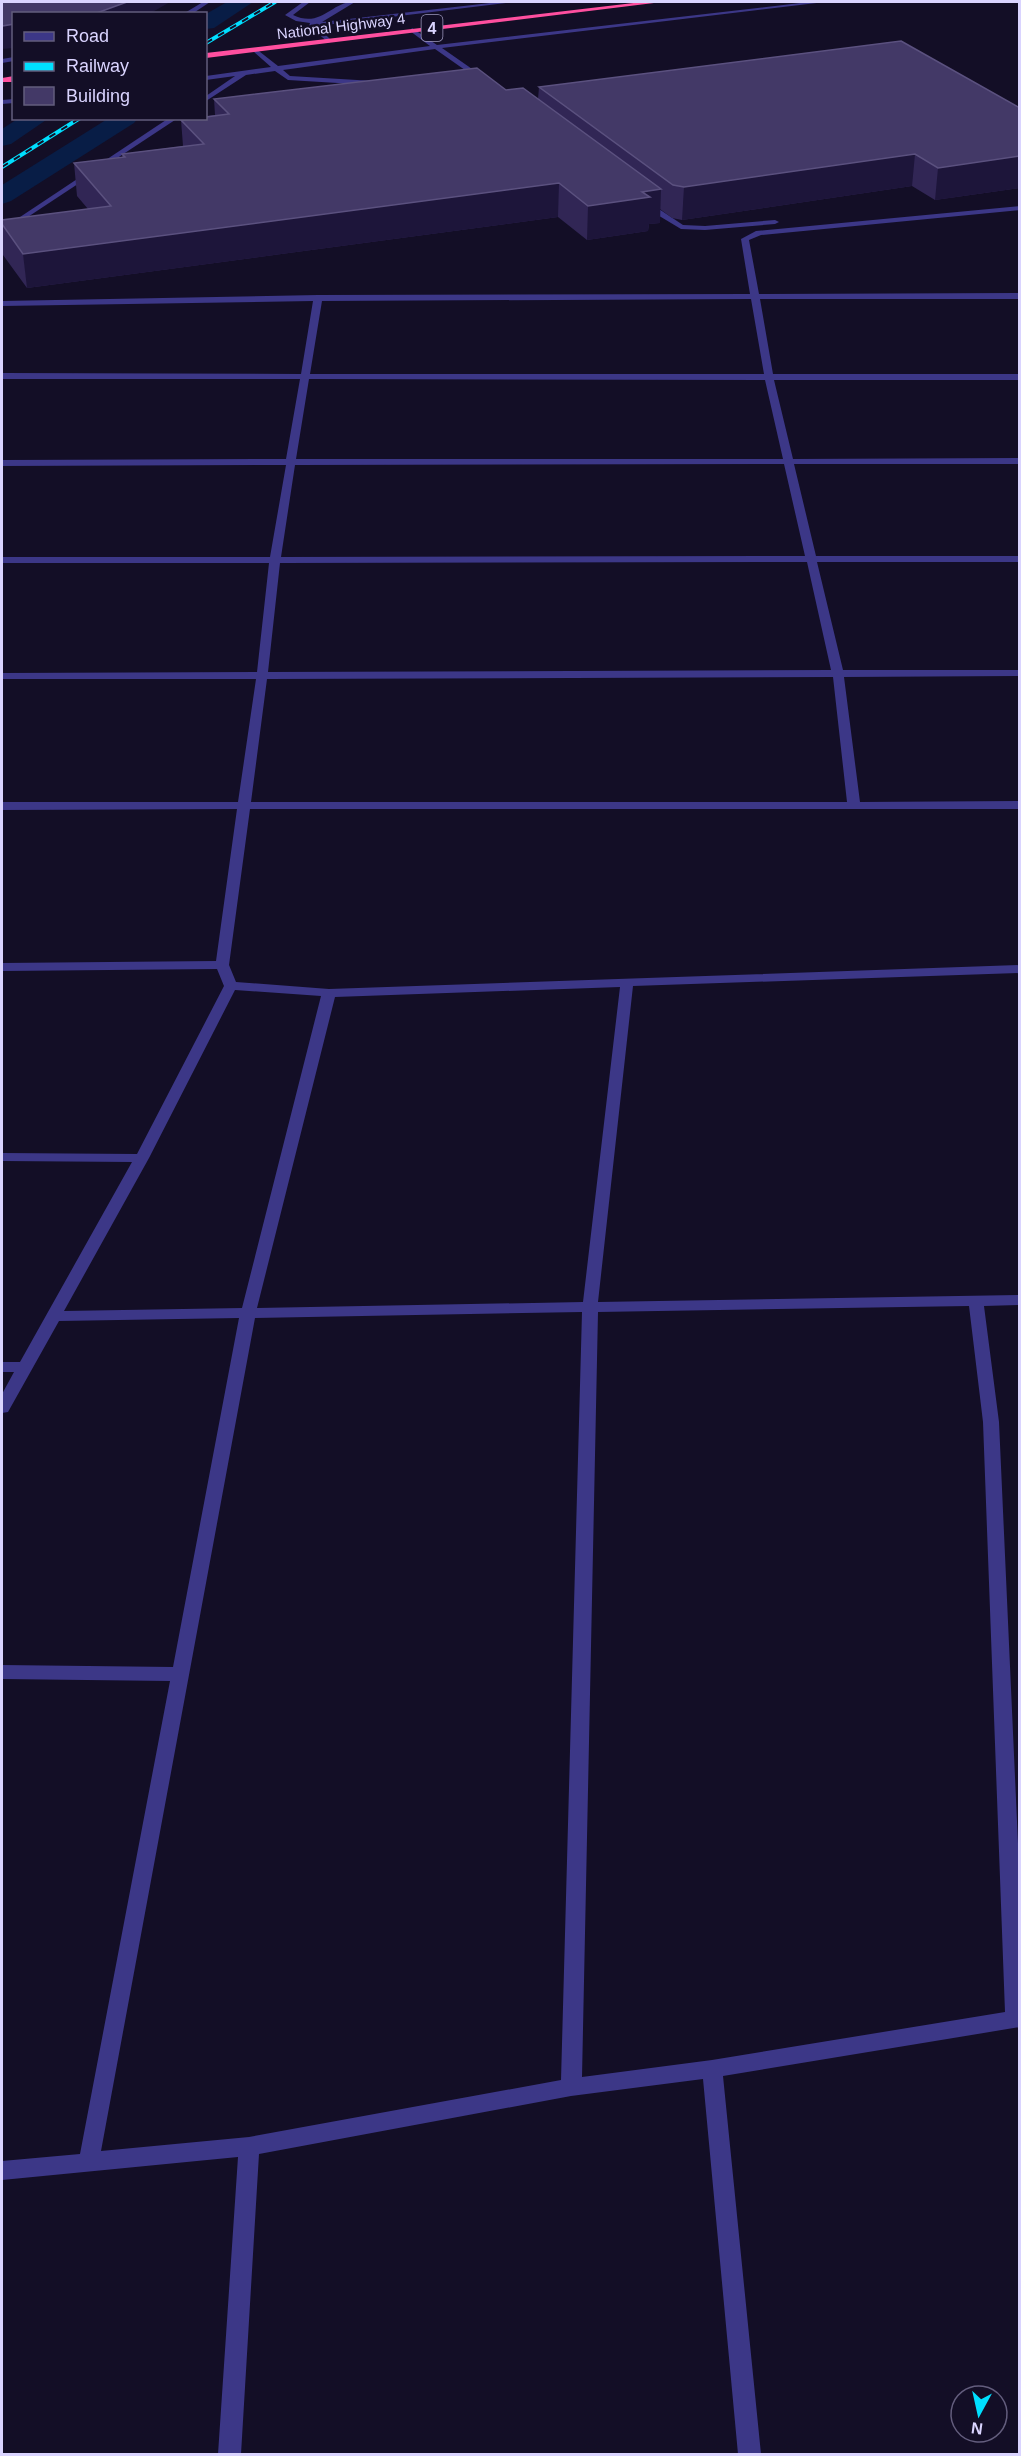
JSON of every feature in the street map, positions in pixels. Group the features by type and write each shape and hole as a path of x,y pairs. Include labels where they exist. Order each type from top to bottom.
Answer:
{"highway":[{"name":"National Highway 4","path":"207,56 658,2"}],"street":[{"path":"190,12 207,2"},
{"path":"307,2 288,15 298,20 318,21"},
{"path":"311,26 352,2"},
{"path":"311,26 512,2"},
{"path":"207,78 437,47 822,2"},
{"path":"311,26 329,41"},
{"path":"412,30 494,88"},
{"path":"255,50 288,78 384,83"},
{"path":"207,98 245,73"},
{"path":"2,232 172,120"},
{"path":"641,201 681,227 705,228 1020,199"},
{"path":"854,806 838,674 813,558 769,377 753,296 745,239 751,236 1020,208"},
{"path":"2,303 318,298 1020,296"},
{"path":"231,986 222,965 262,676 275,559 292,462 303,377 318,298"},
{"path":"2,376 1020,376"},
{"path":"2,463 1020,460"},
{"path":"2,560 1020,559"},
{"path":"2,676 1020,673"},
{"path":"2,806 1020,806"},
{"path":"2,967 222,965"},
{"path":"231,986 329,993 1020,969"},
{"path":"571,2087 590,1307 627,984"},
{"path":"2,1408 22,1367 142,1158 231,986"},
{"path":"89,2161 248,1313 329,993"},
{"path":"2,1156 142,1158"},
{"path":"52,1316 1020,1300"},
{"path":"2,2171 249,2146 571,2087 712,2069 1017,2018 990,1422 976,1301"},
{"path":"2,1367 22,1367"},
{"path":"2,1672 182,1674"},
{"path":"712,2069 750,2454"},
{"path":"229,2454 249,2146"}],"building":[{"path":"2,2 127,2 100,12 12,12 12,24 2,26"},
{"path":"901,41 1020,108 1020,156 938,168 915,154 684,187 673,185 539,87"},
{"path":"477,68 506,90 523,88 661,189 642,192 650,197 588,206 559,183 23,254 2,224 2,220 111,206 74,163 125,157 122,154 204,144 181,120 207,120 207,117 229,114 214,99"}],"waterway":[{"path":"207,22 242,2"},
{"path":"2,139 34,120"},
{"path":"2,196 123,120"}],"railway":[{"path":"207,42 275,2"},
{"path":"2,167 77,120"}]}
